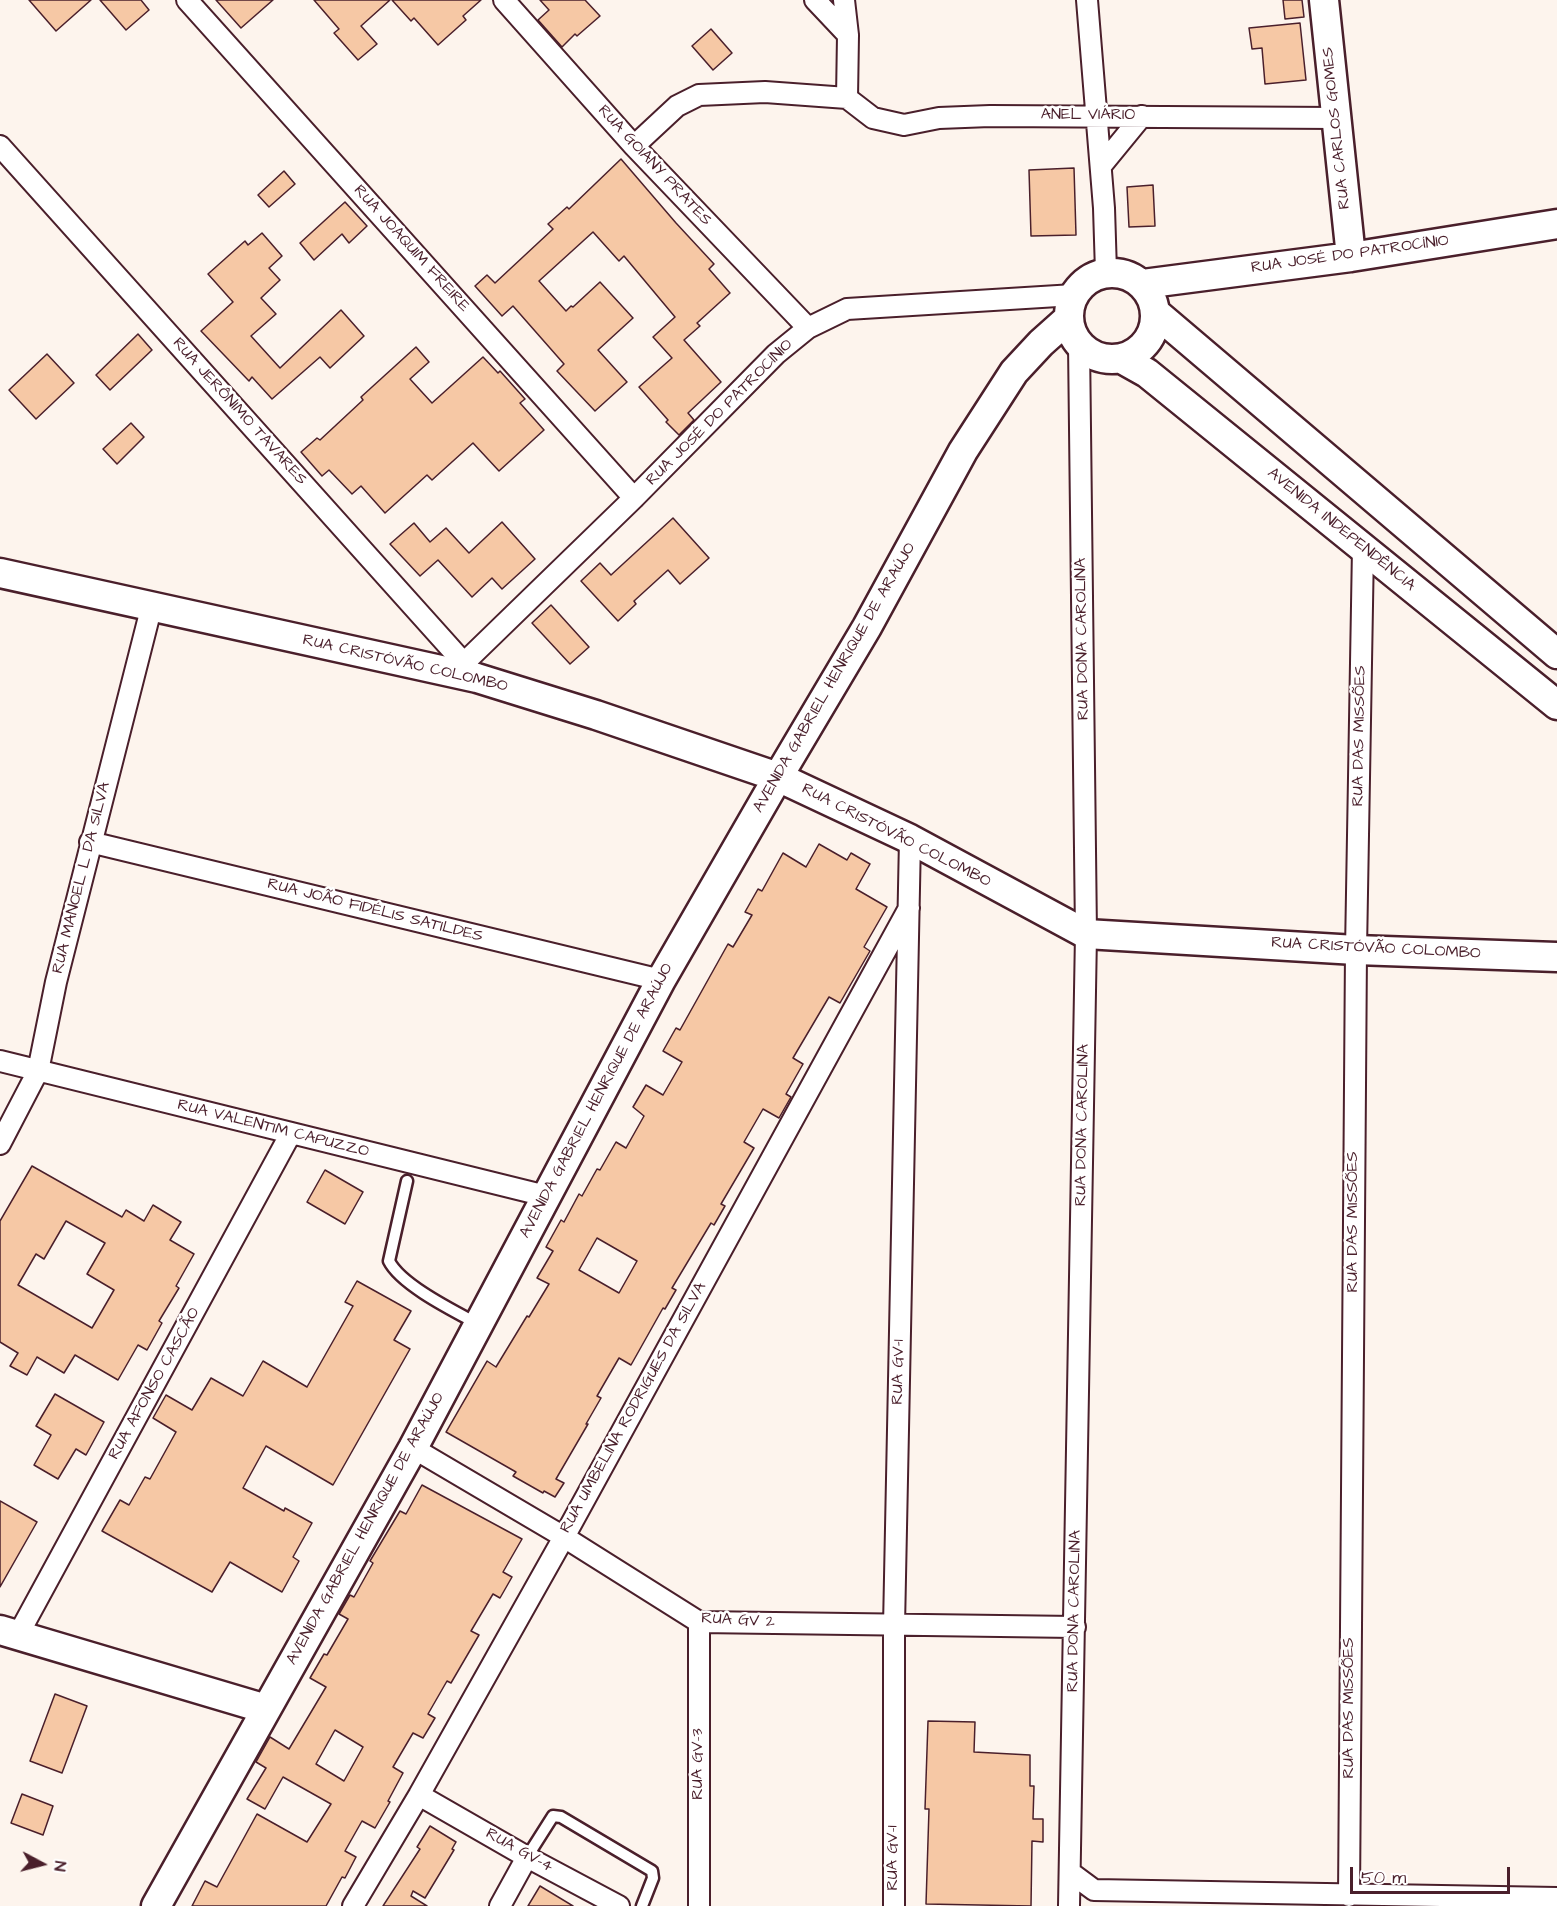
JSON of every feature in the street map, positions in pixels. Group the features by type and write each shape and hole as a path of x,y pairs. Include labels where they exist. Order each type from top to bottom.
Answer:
{"street":[{"name":"RUA JOAQUIM FREIRE","path":"188,0 634,498"},
{"name":"RUA GOIANY PRATES","path":"504,0 634,146 808,328"},
{"path":"815,0 848,35"},
{"path":"634,146 677,106 699,95 765,92 847,98 848,35 844,0"},
{"path":"1086,0 1101,166 1106,272"},
{"name":"RUA CARLOS GOMES","path":"1324,0 1351,257"},
{"name":"ANEL VIÁRIO","path":"847,98 873,118 904,125 939,118 990,116 1337,118"},
{"path":"1101,166 1142,116"},
{"name":"RUA JERÔNIMO TAVARES","path":"0,146 470,670"},
{"name":"RUA JOSÉ DO PATROCÍNIO","path":"1143,284 1351,257 1557,224"},
{"path":"1106,272 1125,274 1143,284 1152,298 1156,313 1154,329 1147,342 1136,353 1122,359 1110,360 1088,352 1079,344 1072,332 1071,307 1087,280 1106,272"},
{"name":"RUA JOSÉ DO PATROCÍNIO","path":"470,670 634,498 776,354 808,328 847,309 1071,307"},
{"name":"AVENIDA GABRIEL HENRIQUE DE ARAÚJO","path":"156,1906 413,1448 661,980 867,627 963,451 1014,372 1071,307"},
{"path":"1156,313 1557,654"},
{"name":"RUA DONA CAROLINA","path":"1069,1906 1086,934 1079,344"},
{"name":"AVENIDA INDEPENDÊNCIA","path":"1122,359 1147,374 1557,705"},
{"name":"RUA DAS MISSÕES","path":"1349,1896 1356,950 1363,548"},
{"name":"RUA CRISTÓVÃO COLOMBO","path":"0,573 470,670 778,777 910,839 1086,934 1356,950 1557,957"},
{"name":"RUA MANOEL L DA SILVA","path":"0,1144 38,1071 56,982 90,842 152,605"},
{"name":"RUA GV-1","path":"894,1906 894,1626 910,839"},
{"name":"RUA JOÃO FIDÉLIS SATILDES","path":"90,842 661,980"},
{"name":"RUA UMBELINA RODRIGUES DA SILVA","path":"353,1906 419,1795 564,1537 909,908"},
{"name":"RUA VALENTIM CAPUZZO","path":"0,1061 546,1196"},
{"name":"RUA AFONSO CASCÃO","path":"9,1633 291,1133"},
{"name":"RUA GV 2","path":"413,1448 564,1537 699,1622 1075,1627"},
{"name":"RUA GV-3","path":"699,1622 699,1906"},
{"path":"9,1633 266,1709"},
{"name":"RUA GV-4","path":"419,1795 527,1857 619,1906"},
{"path":"500,1906 527,1857"},
{"path":"1071,1873 1094,1890 1557,1898"}],"lane":[{"path":"407,1181 389,1261 393,1270 435,1301 478,1324"},
{"path":"527,1857 553,1816 561,1817 652,1871 653,1878 642,1906"}],"building":[{"path":"29,0 91,0 56,31"},
{"path":"100,0 141,0 149,10 126,30"},
{"path":"216,0 273,0 241,28"},
{"path":"314,0 390,0 361,26 377,44 358,60 334,33 339,29"},
{"path":"392,0 481,0 463,16 466,20 438,45 414,18 411,21"},
{"path":"540,0 585,0 600,16 577,36 575,34 562,47 538,20 549,10"},
{"path":"1283,0 1302,0 1304,17 1285,19"},
{"path":"1300,23 1306,80 1265,84 1262,48 1252,49 1249,28"},
{"path":"711,29 732,53 713,70 692,46"},
{"path":"621,159 714,264 709,269 730,293 697,323 700,326 684,340 721,382 688,413 694,420 679,435 639,387 672,358 653,337 675,317 624,256 619,261 593,232 539,281 566,311 600,282 633,318 598,350 627,382 595,411 557,371 564,364 513,306 502,316 475,286 487,275 495,283 553,229 548,224 567,207 569,209"},
{"path":"1074,168 1076,235 1031,236 1029,170"},
{"path":"284,171 295,184 269,207 258,195"},
{"path":"1153,185 1155,226 1129,227 1127,187"},
{"path":"345,202 367,226 349,243 342,234 314,260 300,243"},
{"path":"262,233 282,256 269,268 280,280 261,298 276,314 251,336 280,368 341,310 364,336 330,368 320,357 272,399 252,377 249,381 201,331 233,302 208,274 245,241 248,245"},
{"path":"138,334 152,350 110,390 96,375"},
{"path":"416,347 429,362 410,379 432,403 483,357 498,373 500,371 525,399 520,403 544,430 499,471 473,443 432,480 427,475 385,513 361,486 352,494 329,470 322,476 301,452 317,438 320,440 363,400 361,397"},
{"path":"47,354 74,383 36,419 9,390"},
{"path":"131,423 144,437 117,464 103,449"},
{"path":"673,518 709,558 680,584 668,570 634,601 636,604 618,621 581,581 600,563 611,575"},
{"path":"502,522 535,559 502,589 492,578 472,597 438,560 420,576 390,544 414,523 430,542 446,528 469,553"},
{"path":"551,605 589,647 570,664 532,623"},
{"path":"819,844 847,860 851,853 870,864 856,889 887,907 864,947 870,951 840,1003 829,997 793,1058 803,1064 786,1094 791,1097 779,1118 763,1109 744,1142 754,1148 721,1204 725,1206 714,1225 711,1223 672,1288 676,1290 665,1309 663,1308 631,1365 619,1358 597,1396 601,1398 556,1479 564,1483 555,1497 544,1491 543,1493 513,1476 516,1472 446,1432 487,1361 496,1367 549,1284 537,1278 553,1251 546,1247 561,1220 564,1222 579,1194 582,1196 616,1142 626,1148 644,1116 633,1107 646,1085 663,1095 682,1062 663,1051 676,1028 680,1030 728,944 733,947 752,915 745,912 758,889 762,891 783,853 806,867","holes":["597,1238 637,1261 619,1293 579,1270"]},
{"path":"32,1166 122,1217 126,1210 144,1221 153,1205 181,1222 170,1240 194,1254 176,1286 179,1288 159,1321 162,1323 147,1350 138,1345 118,1380 75,1355 64,1373 37,1357 27,1375 10,1366 18,1353 0,1342 0,1221","holes":["66,1221 105,1243 87,1274 114,1290 92,1328 18,1285 36,1254 44,1259"]},
{"path":"325,1170 363,1192 345,1224 307,1202"},
{"path":"357,1281 411,1311 394,1340 410,1349 333,1485 266,1446 243,1488 284,1511 285,1508 312,1523 293,1557 299,1561 282,1592 230,1562 212,1592 102,1531 120,1500 129,1505 145,1477 150,1479 176,1432 153,1418 166,1395 192,1410 211,1378 243,1396 263,1361 307,1387 353,1306 345,1302"},
{"path":"55,1394 104,1422 86,1455 76,1449 58,1479 34,1465 51,1435 36,1426"},
{"path":"422,1485 522,1539 503,1572 512,1577 500,1598 493,1594 471,1631 479,1635 451,1683 447,1681 428,1714 435,1718 423,1738 413,1733 393,1767 403,1773 388,1801 390,1802 375,1828 362,1821 345,1851 356,1857 326,1906 192,1906 205,1881 217,1887 257,1814 307,1842 331,1804 283,1777 265,1809 247,1799 266,1768 256,1762 270,1737 289,1749 326,1687 310,1678 324,1654 327,1655 348,1619 339,1614 350,1595 354,1597 373,1563 370,1561 400,1511 406,1514","holes":["335,1730 363,1747 344,1781 316,1764"]},
{"path":"0,1501 37,1522 0,1587"},
{"path":"55,1694 87,1706 62,1773 30,1761"},
{"path":"928,1721 975,1722 974,1752 1030,1755 1030,1786 1034,1786 1033,1819 1043,1819 1043,1842 1032,1841 1031,1906 926,1904 929,1809 925,1809"},
{"path":"22,1794 53,1806 43,1835 11,1823"},
{"path":"430,1826 456,1842 452,1849 454,1850 425,1898 413,1891 411,1896 427,1906 383,1906 420,1849 417,1847"},
{"path":"540,1886 573,1906 528,1906"}]}
